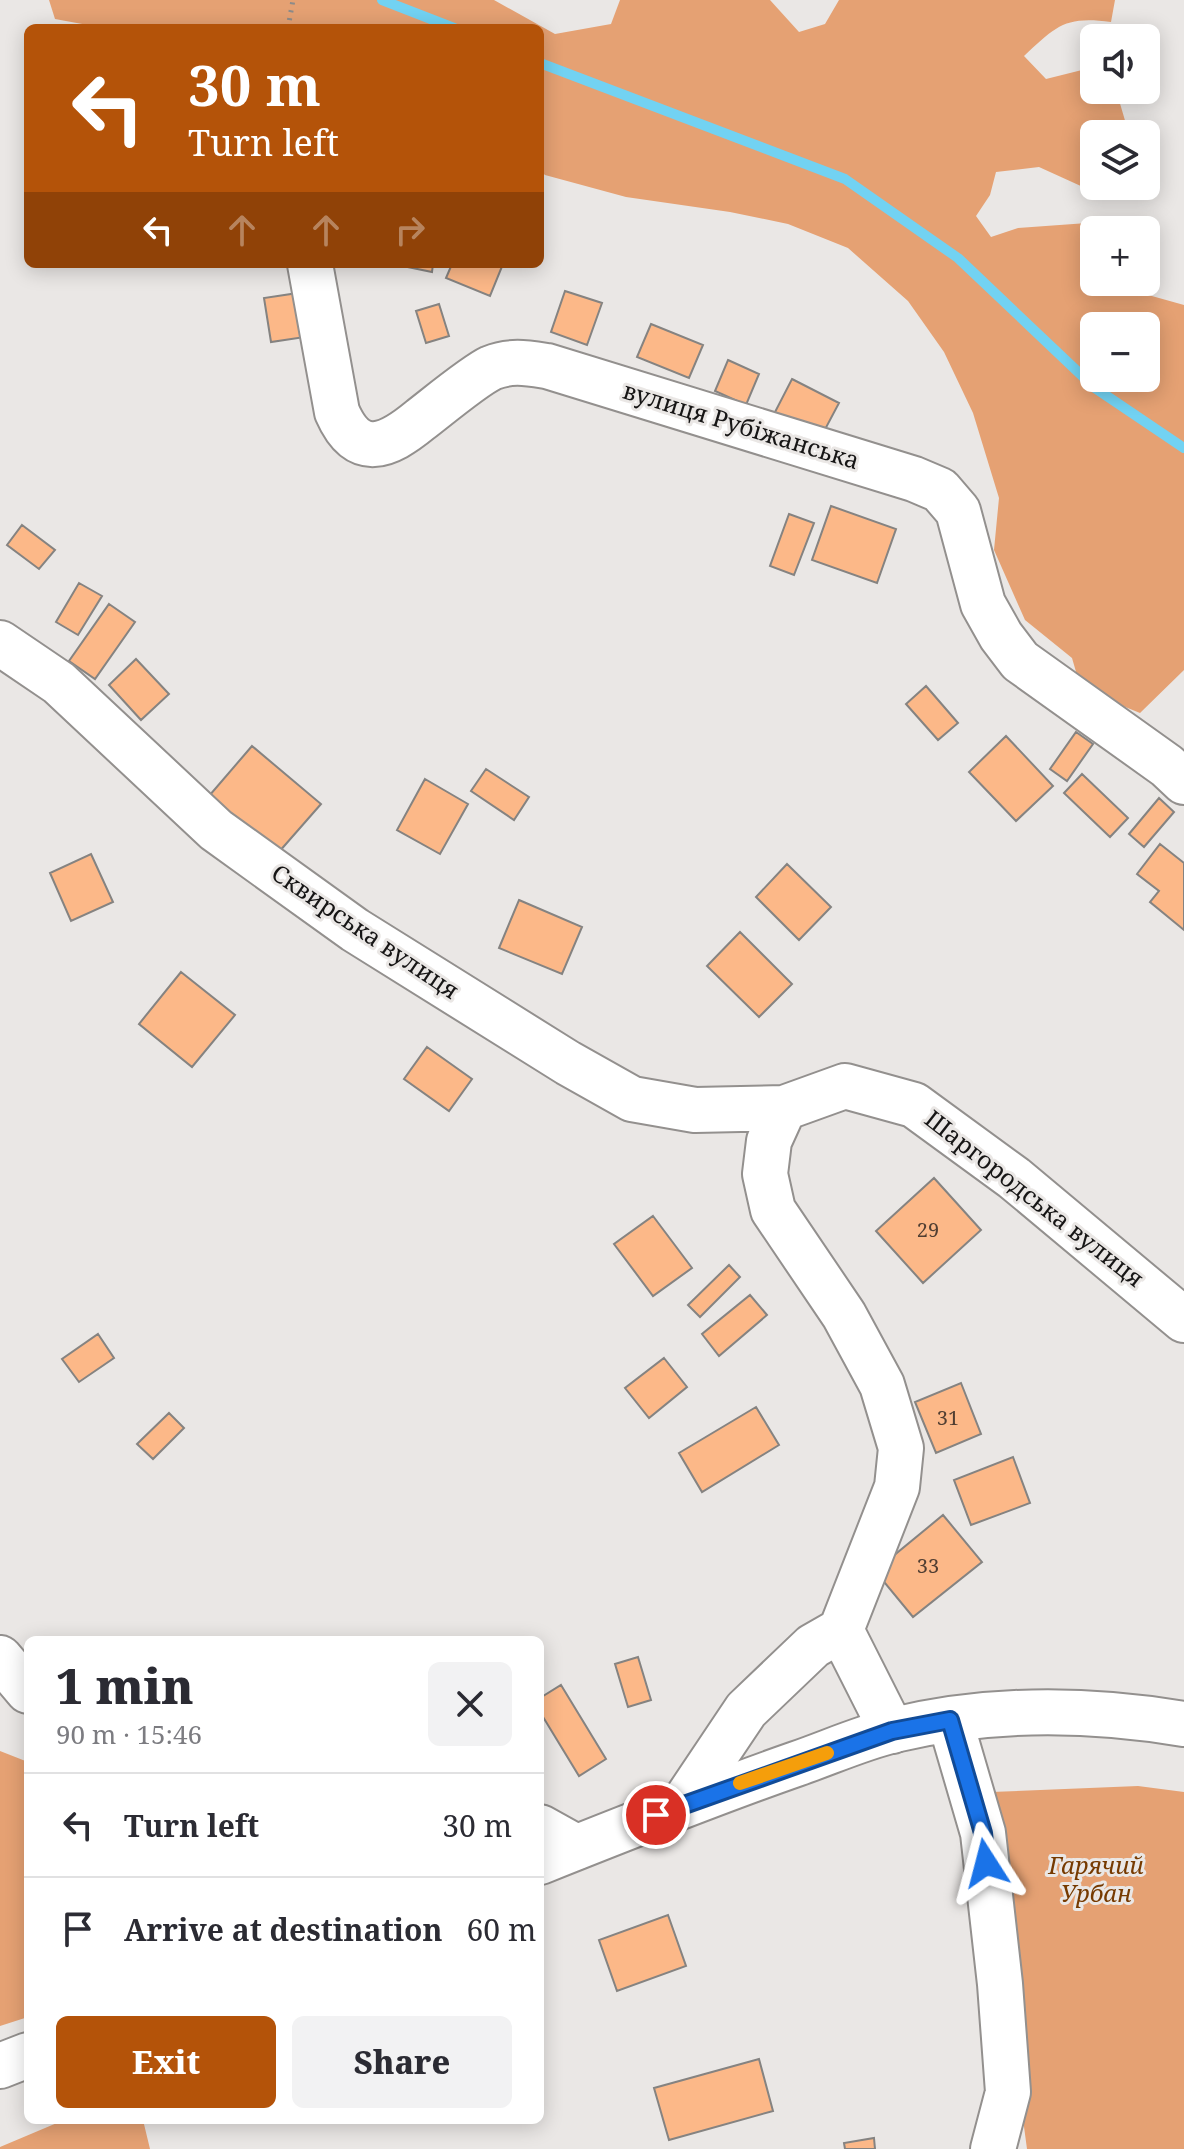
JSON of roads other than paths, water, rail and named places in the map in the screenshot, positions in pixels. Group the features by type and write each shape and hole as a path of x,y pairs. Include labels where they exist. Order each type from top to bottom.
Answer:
{"street":[{"name":"вулиця Рубіжанська","path":"311,268 337,412 345,429 364,444 384,444 401,436 490,369 516,362 547,366 914,479 940,490 958,511 983,604 1020,661 1167,766 1184,782"},
{"name":"Сквирська вулиця","path":"0,643 59,683 216,830 355,930 568,1063 632,1099 695,1110 784,1108"},
{"name":"Шаргородська вулиця","path":"784,1108 845,1086 914,1105 1014,1178 1184,1320"},
{"path":"683,1804 746,1710 813,1646 841,1630 897,1487 901,1448 882,1385 844,1315 773,1210 765,1174 769,1141 784,1108"},
{"path":"841,1630 892,1731"},
{"path":"0,1658 24,1686"},
{"path":"552,1845 683,1804 892,1731 950,1720 1055,1710 1184,1724"},
{"path":"950,1720 983,1833 1000,1984 1008,2092 993,2149"},
{"path":"0,2066 24,2057"}],"waterway":[{"path":"382,0 444,24"},
{"path":"544,65 845,179 958,258 1095,388 1184,448"}],"park label":[{"name":"Гарячий Урбан","path":"1096,1880"}]}
